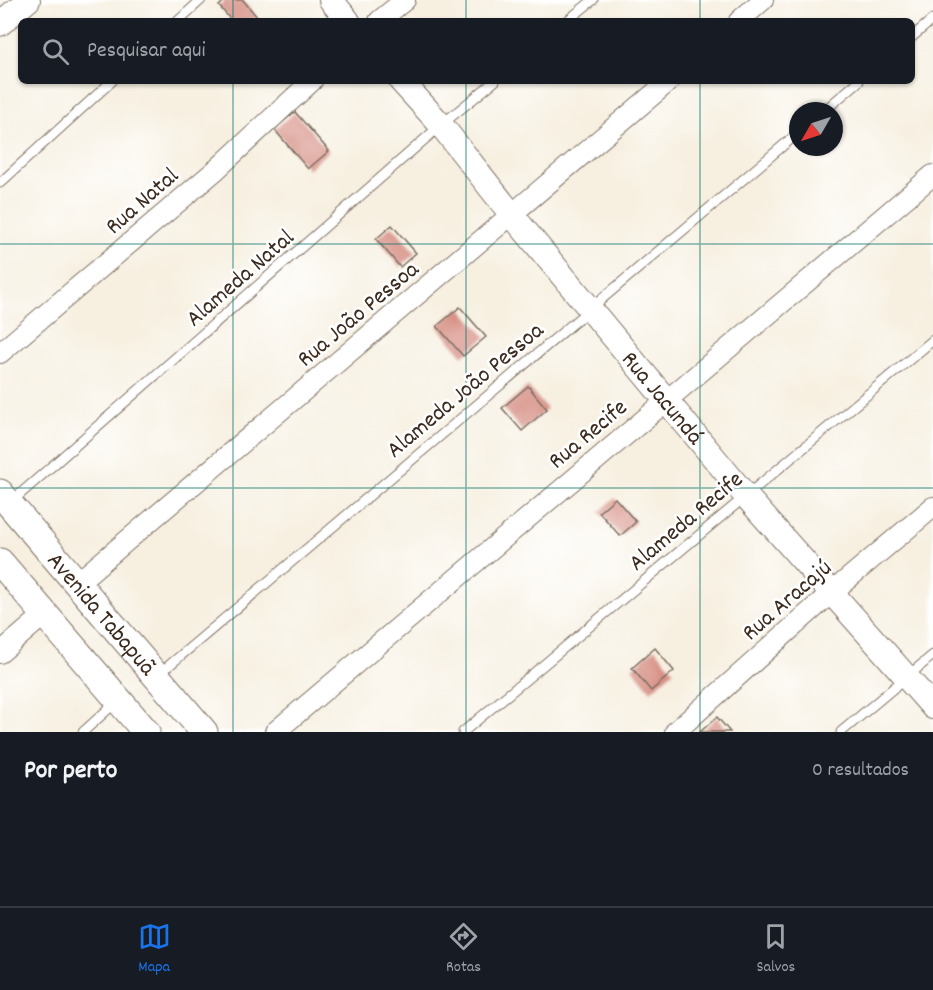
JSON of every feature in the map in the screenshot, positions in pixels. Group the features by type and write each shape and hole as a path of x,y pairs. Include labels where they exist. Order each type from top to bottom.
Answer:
{"main road":[{"name":"Avenida Tabapuã","path":"3,503 77,583 204,732"},
{"name":"Avenida Tabapuã","path":"0,562 146,732"}],"street":[{"path":"0,24 28,0"},
{"path":"331,0 346,18"},
{"path":"383,18 405,0"},
{"path":"742,18 763,0"},
{"name":"Rua Natal","path":"0,353 217,169 309,84"},
{"name":"Rua Jacundá","path":"404,84 441,125 512,215 745,495 933,707"},
{"name":"Rua João Pessoa","path":"77,583 665,84"},
{"name":"Rua Recife","path":"274,732 933,175"},
{"name":"Rua Aracajú","path":"675,732 831,593 933,507"},
{"path":"0,653 44,615"}],"lane":[{"path":"181,18 201,0"},
{"path":"571,18 593,0"},
{"path":"915,34 933,19"},
{"path":"0,183 109,84"},
{"name":"Alameda Natal","path":"3,503 491,84"},
{"path":"834,102 856,84"},
{"name":"Alameda João Pessoa","path":"157,676 789,140"},
{"name":"Alameda Recife","path":"463,732 933,340"},
{"path":"841,732 933,655"},
{"path":"83,732 118,700"}],"building":[{"path":"225,0 243,0 257,17 229,18 219,6"},
{"path":"295,112 329,151 308,169 274,129"},
{"path":"392,225 416,253 400,267 376,239"},
{"path":"460,307 486,337 463,356 437,326"},
{"path":"528,386 547,409 522,431 502,408"},
{"path":"615,498 636,522 620,536 599,512"},
{"path":"655,648 674,671 651,691 632,668"},
{"path":"717,717 730,732 700,732"}]}
